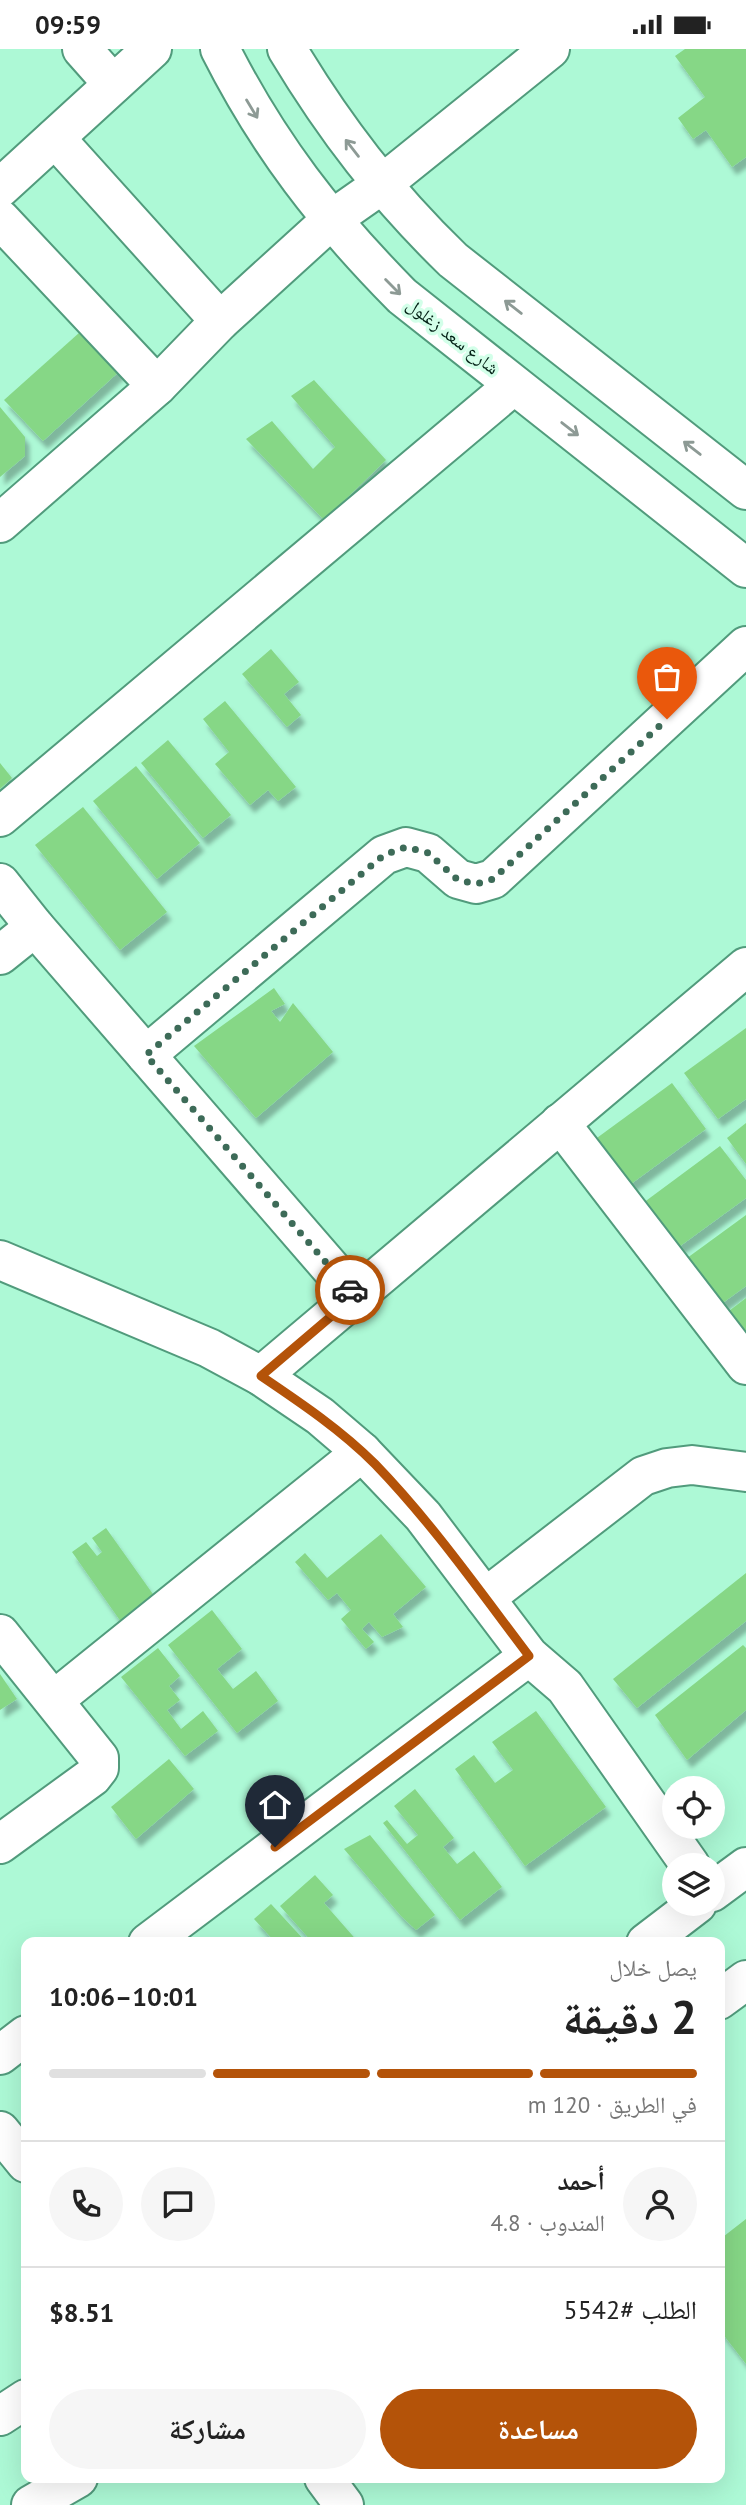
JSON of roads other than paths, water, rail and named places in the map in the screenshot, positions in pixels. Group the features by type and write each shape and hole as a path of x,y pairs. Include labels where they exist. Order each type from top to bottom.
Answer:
{"street":[{"path":"82,49 113,84"},
{"path":"0,188 152,49"},
{"name":"شارع سعد زغلول","path":"220,49 242,93 273,144 312,198 355,249 402,296 746,568"},
{"path":"287,49 314,94 381,185 453,260 746,490"},
{"path":"0,523 157,386 220,321 331,220 381,185 550,49"},
{"path":"55,138 220,321"},
{"path":"0,219 157,386"},
{"path":"0,817 514,385"},
{"path":"146,1055 384,855 406,847 428,853 458,880 476,884 493,879 746,648"},
{"path":"0,883 35,927 355,1296"},
{"path":"0,955 35,927"},
{"path":"261,1376 746,967"},
{"path":"560,1123 746,1365"},
{"path":"0,1260 209,1348 261,1376 320,1416 362,1452 423,1516 529,1656 565,1687 682,1853"},
{"path":"54,1700 362,1452"},
{"path":"485,1598 643,1476 667,1468 692,1465 746,1472"},
{"path":"0,1634 99,1758 99,1768 92,1777 0,1845"},
{"path":"156,1937 529,1656"},
{"path":"725,1882 746,1867"},
{"path":"654,1937 681,1916"},
{"path":"725,1996 746,1980"},
{"path":"0,2055 21,2039"},
{"path":"0,2131 21,2157"},
{"path":"0,2416 21,2402"},
{"path":"32,2505 69,2483"},
{"path":"328,2483 344,2505"}]}
